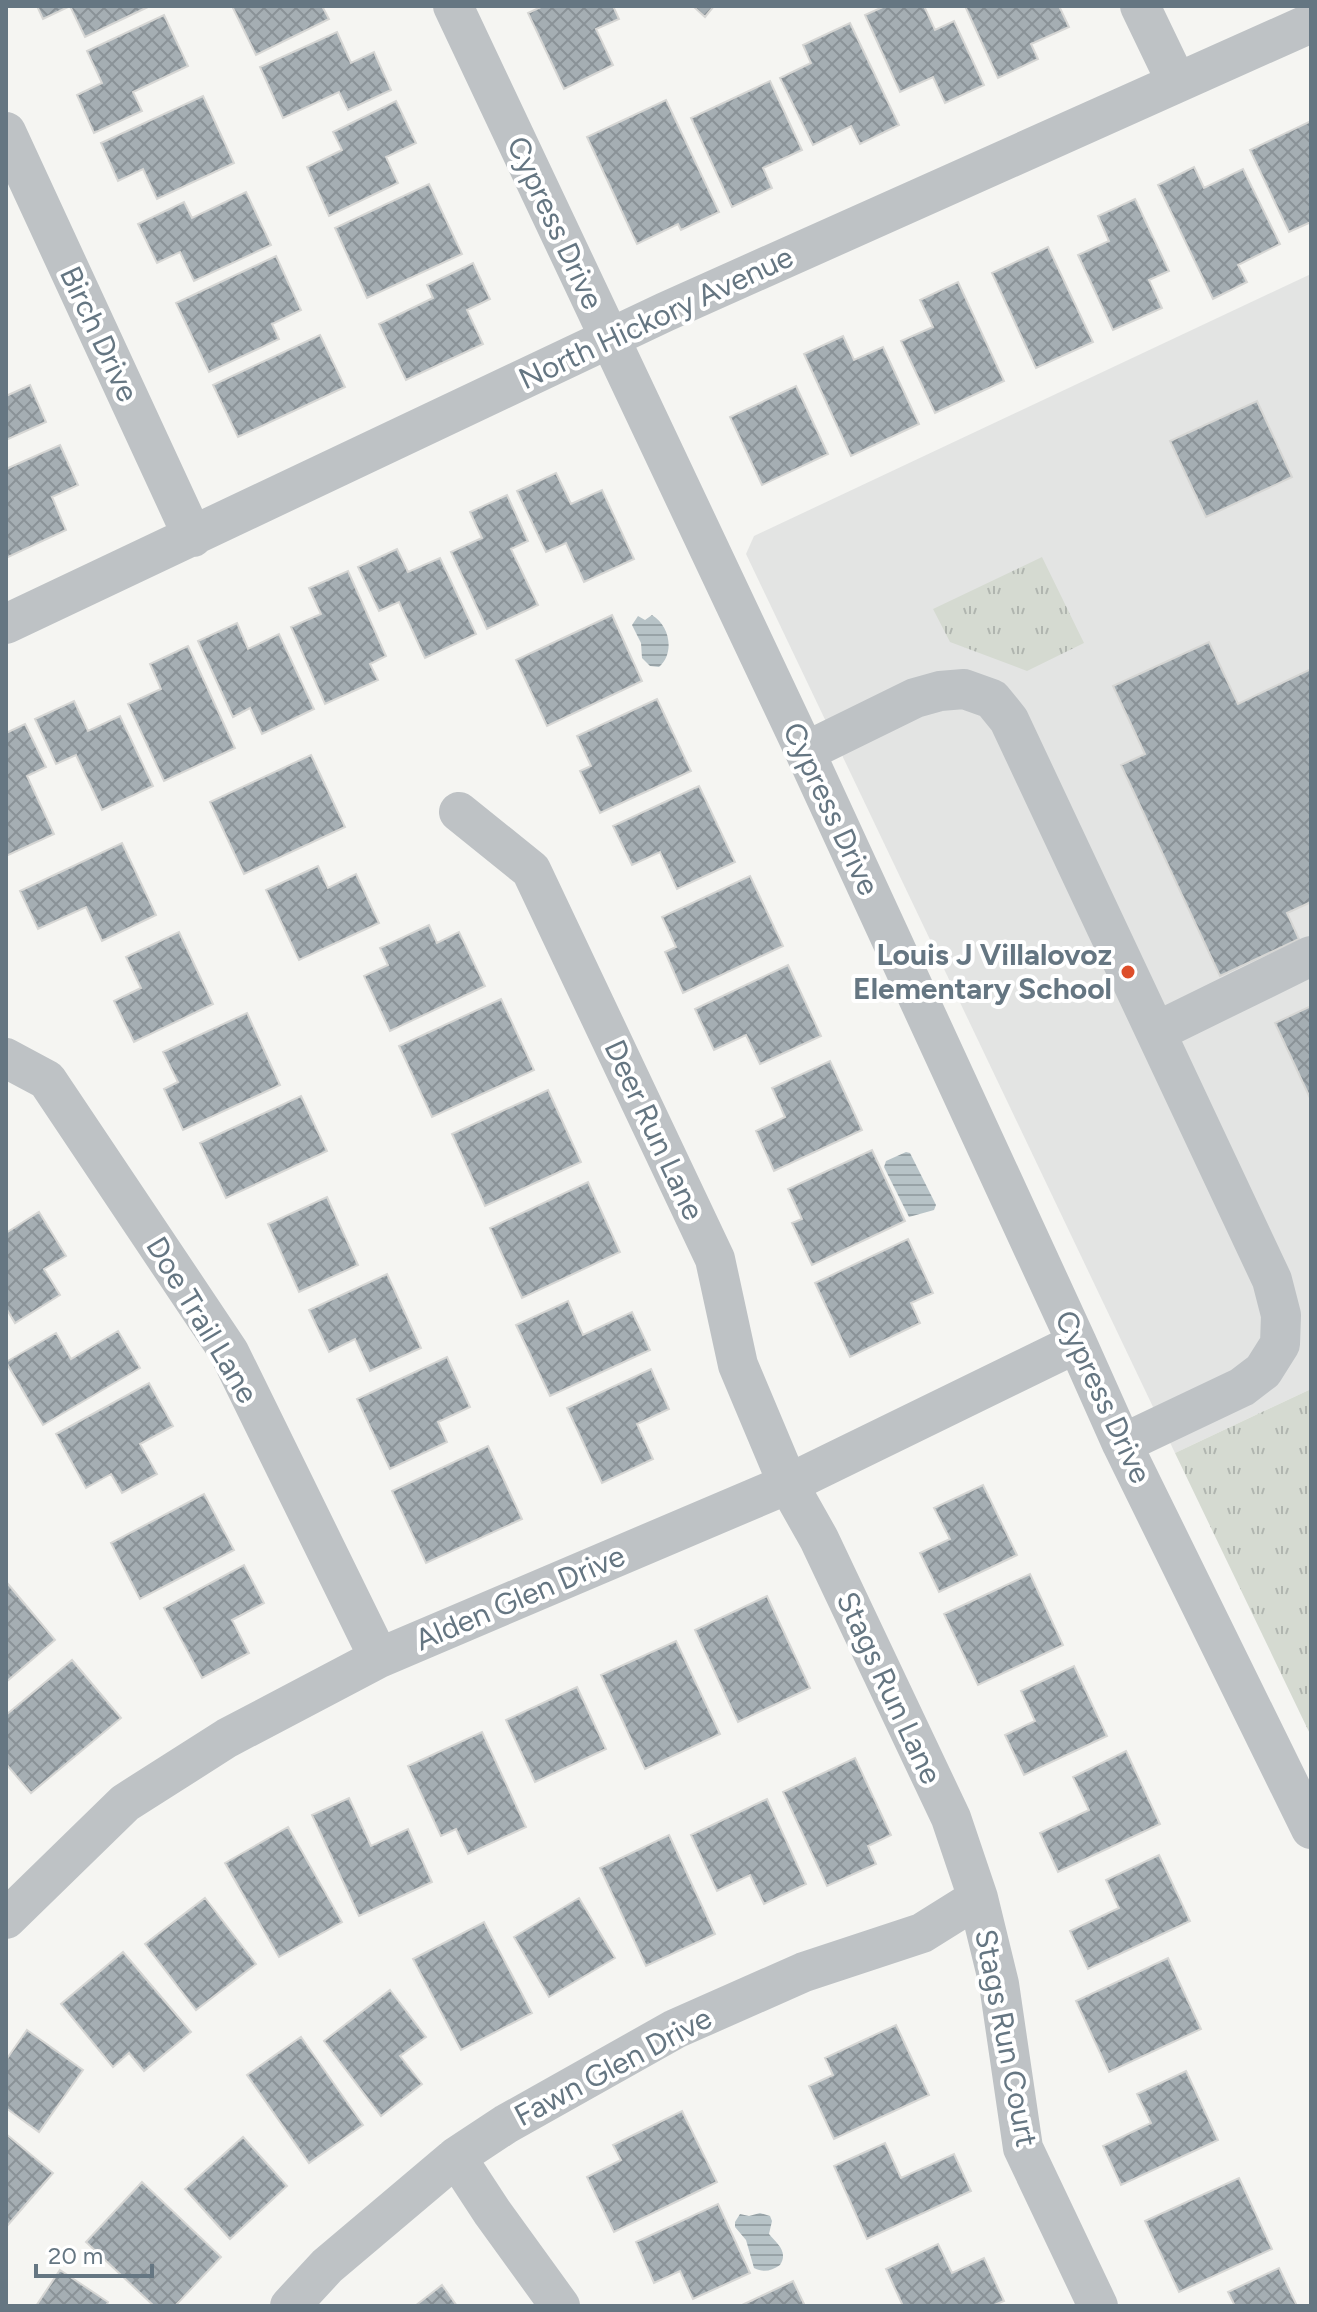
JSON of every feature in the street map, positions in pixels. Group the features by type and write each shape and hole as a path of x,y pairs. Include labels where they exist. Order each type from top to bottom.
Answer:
{"street":[{"name":"Cypress Drive","path":"453,6 805,752 1122,1444 1311,1829"},
{"path":"1140,6 1177,83"},
{"name":"North Hickory Avenue","path":"6,624 609,338 1311,23"},
{"name":"Birch Drive","path":"6,132 193,537"},
{"path":"805,752 915,698 964,689 992,699 1009,720 1272,1280 1281,1315 1280,1344 1263,1371 1242,1387 1122,1444"},
{"name":"Deer Run Lane","path":"459,812 531,870 715,1259 738,1365 788,1484"},
{"path":"1156,1032 1311,956"},
{"name":"Doe Trail Lane","path":"6,1058 47,1080 229,1352 379,1658"},
{"name":"Alden Glen Drive","path":"12,1902 125,1803 227,1738 379,1658 788,1484 1077,1343"},
{"name":"Stags Run Lane","path":"788,1484 819,1539 951,1818 978,1898"},
{"name":"Fawn Glen Drive","path":"290,2306 327,2266 456,2157 506,2124 675,2029 804,1972 922,1933 978,1898"},
{"name":"Stags Run Court","path":"978,1898 1000,1990 1023,2148 1098,2306"},
{"path":"456,2157 560,2306"}],"shaded area":[{"name":"Louis J Villalovoz Elementary School","path":"1311,274 1311,1389 1175,1453 746,554 754,536"},
{"path":"652,615 663,626 669,647 659,667 650,666 642,658 641,643 632,625 638,616 645,620"},
{"path":"910,1153 936,1205 934,1210 909,1217 884,1167 886,1161"},
{"path":"760,2213 770,2216 769,2234 783,2256 780,2265 767,2271 754,2268 746,2240 735,2227 740,2214 749,2216"}],"green space":[{"path":"1042,557 1084,643 1027,671 950,642 933,609"},
{"path":"1311,1389 1311,1736 1175,1453"}],"building":[{"path":"37,6 70,6 43,19"},
{"path":"70,6 150,6 85,37"},
{"path":"232,6 322,6 329,19 256,55"},
{"path":"543,6 613,6 619,19 596,29 613,65 564,89 528,13"},
{"path":"693,6 714,6 705,17"},
{"path":"885,6 924,6 935,30 954,21 984,85 945,103 933,77 900,92 865,15"},
{"path":"965,6 1059,6 1069,27 1031,44 1038,59 998,78"},
{"path":"164,15 188,66 133,92 142,111 94,133 77,95 102,83 87,51"},
{"path":"850,23 899,125 860,144 851,126 813,145 780,78 811,63 803,45"},
{"path":"337,32 351,63 374,52 391,90 348,110 339,92 283,118 260,67"},
{"path":"770,81 802,150 763,168 772,188 732,207 691,118"},
{"path":"203,96 234,163 157,199 143,169 118,181 101,143"},
{"path":"666,100 719,212 681,230 678,224 637,244 587,137"},
{"path":"396,101 416,143 386,157 398,183 329,216 307,167 342,150 333,132"},
{"path":"1311,121 1311,222 1289,232 1250,150"},
{"path":"1194,167 1204,188 1243,169 1280,244 1238,265 1247,282 1213,299 1158,185"},
{"path":"429,184 462,254 367,298 335,228"},
{"path":"246,192 271,245 194,281 180,252 157,263 138,224 184,202 192,218"},
{"path":"1135,199 1169,271 1149,280 1162,308 1113,330 1078,255 1109,241 1098,216"},
{"path":"1048,247 1093,342 1036,368 992,273"},
{"path":"276,256 301,310 272,324 279,339 209,372 176,303"},
{"path":"473,263 490,299 467,310 483,344 406,380 379,324 433,298 427,285"},
{"path":"958,282 1004,381 935,413 901,341 933,327 920,300"},
{"path":"320,335 345,387 238,437 213,385"},
{"path":"843,336 854,360 883,347 919,424 851,456 804,354"},
{"path":"30,385 46,422 6,440 6,396"},
{"path":"796,386 828,454 762,485 730,417"},
{"path":"1257,401 1292,477 1206,517 1170,441"},
{"path":"60,445 78,485 52,497 66,530 6,558 6,469"},
{"path":"556,473 571,504 602,490 634,559 584,582 566,543 546,552 517,491"},
{"path":"507,495 528,541 511,549 538,605 487,629 451,552 482,538 470,512"},
{"path":"397,549 408,572 440,558 476,634 425,658 399,602 379,611 358,567"},
{"path":"348,571 386,656 370,664 378,680 325,704 291,627 321,614 309,588"},
{"path":"612,615 642,681 547,726 516,660"},
{"path":"237,623 248,649 279,634 314,709 262,734 250,708 233,717 198,641"},
{"path":"1209,642 1238,704 1311,669 1311,902 1287,913 1299,939 1220,976 1121,765 1145,754 1113,686"},
{"path":"188,646 235,748 164,781 128,704 161,689 150,664"},
{"path":"657,699 691,771 600,813 580,771 591,766 577,736"},
{"path":"74,701 88,731 120,716 153,786 102,810 76,755 56,764 35,719"},
{"path":"25,724 46,767 27,776 54,834 6,856 6,733"},
{"path":"311,755 345,827 244,874 210,802"},
{"path":"699,786 735,862 677,889 660,852 632,865 613,826"},
{"path":"122,843 156,915 102,941 86,907 38,929 20,891"},
{"path":"318,866 328,888 356,874 379,923 299,960 266,890"},
{"path":"750,876 783,946 683,993 665,952 676,947 662,917"},
{"path":"429,925 437,943 459,932 485,986 390,1031 364,976 388,965 380,948"},
{"path":"179,932 213,1004 134,1042 114,1001 141,988 126,957"},
{"path":"788,965 821,1036 760,1064 746,1035 714,1050 695,1009"},
{"path":"501,999 534,1070 432,1117 399,1046"},
{"path":"1311,1006 1311,1100 1275,1023"},
{"path":"247,1013 280,1085 183,1130 164,1089 178,1082 163,1052"},
{"path":"830,1061 862,1130 774,1171 756,1131 785,1117 772,1088"},
{"path":"548,1090 581,1162 485,1206 452,1134"},
{"path":"301,1096 327,1151 226,1198 200,1143"},
{"path":"872,1150 905,1221 812,1265 792,1223 802,1219 788,1189"},
{"path":"588,1182 620,1252 522,1298 490,1228"},
{"path":"327,1197 358,1265 299,1292 268,1224"},
{"path":"39,1212 66,1256 44,1269 60,1295 15,1323 6,1308 6,1233"},
{"path":"908,1239 933,1293 911,1303 920,1323 850,1357 815,1283"},
{"path":"387,1274 421,1348 370,1371 355,1339 329,1352 309,1310"},
{"path":"568,1301 583,1335 632,1312 650,1350 550,1396 516,1325"},
{"path":"118,1331 140,1368 43,1425 6,1362 56,1333 71,1359"},
{"path":"447,1357 470,1407 438,1422 447,1442 390,1469 357,1399"},
{"path":"651,1369 669,1409 637,1424 653,1459 602,1483 567,1408"},
{"path":"149,1383 173,1426 140,1444 157,1474 122,1493 111,1474 86,1488 56,1434"},
{"path":"488,1446 522,1519 426,1563 392,1491"},
{"path":"983,1485 1017,1555 939,1592 920,1553 950,1539 934,1508"},
{"path":"204,1494 234,1550 140,1599 111,1543"},
{"path":"244,1565 264,1603 232,1620 249,1653 202,1678 164,1608"},
{"path":"1030,1574 1063,1645 978,1685 944,1614"},
{"path":"8,1584 55,1640 6,1682 6,1586"},
{"path":"767,1596 810,1688 738,1722 695,1630"},
{"path":"676,1641 720,1734 645,1769 601,1675"},
{"path":"72,1660 121,1718 31,1793 6,1764 6,1715"},
{"path":"1074,1666 1107,1736 1024,1775 1005,1735 1035,1721 1021,1691"},
{"path":"577,1687 606,1749 535,1782 506,1720"},
{"path":"482,1732 526,1827 468,1854 456,1829 441,1836 408,1766"},
{"path":"1126,1751 1160,1824 1058,1872 1040,1833 1089,1810 1073,1777"},
{"path":"855,1758 891,1835 868,1846 876,1864 827,1886 783,1792"},
{"path":"349,1798 371,1846 408,1829 432,1882 359,1916 312,1815"},
{"path":"767,1799 806,1884 764,1904 750,1875 717,1891 691,1835"},
{"path":"288,1827 342,1922 279,1957 225,1863"},
{"path":"669,1835 715,1934 646,1966 600,1868"},
{"path":"1159,1855 1190,1921 1088,1969 1070,1931 1119,1908 1106,1880"},
{"path":"205,1898 256,1964 196,2010 145,1944"},
{"path":"579,1898 615,1958 549,1997 514,1937"},
{"path":"484,1922 532,2013 461,2050 413,1959"},
{"path":"123,1952 191,2032 144,2071 129,2053 113,2067 61,2004"},
{"path":"1168,1958 1201,2029 1109,2072 1076,2001"},
{"path":"390,1990 426,2037 400,2056 422,2084 381,2116 324,2041"},
{"path":"896,2025 929,2095 834,2139 809,2086 833,2075 825,2058"},
{"path":"27,2030 83,2070 39,2132 6,2108 6,2060"},
{"path":"301,2037 363,2125 309,2163 247,2075"},
{"path":"1186,2071 1218,2140 1121,2185 1103,2146 1151,2123 1137,2094"},
{"path":"682,2111 717,2182 614,2232 587,2177 621,2160 613,2145"},
{"path":"6,2134 53,2173 7,2226 6,2225"},
{"path":"243,2137 287,2186 230,2239 185,2189"},
{"path":"885,2143 901,2178 954,2154 971,2191 867,2239 834,2166"},
{"path":"1239,2178 1272,2249 1179,2292 1145,2221"},
{"path":"142,2182 221,2257 175,2306 154,2306 86,2242"},
{"path":"718,2204 750,2273 693,2299 680,2271 654,2283 636,2242"},
{"path":"938,2244 952,2273 984,2258 1004,2301 992,2306 903,2306 886,2269"},
{"path":"1279,2268 1297,2306 1235,2306 1228,2292"},
{"path":"60,2270 108,2302 106,2306 36,2306"},
{"path":"793,2281 805,2306 740,2306"},
{"path":"442,2285 457,2306 415,2306"}],"place":[{"name":"Louis J Villalovoz Elementary School","path":"1128,972"}]}
